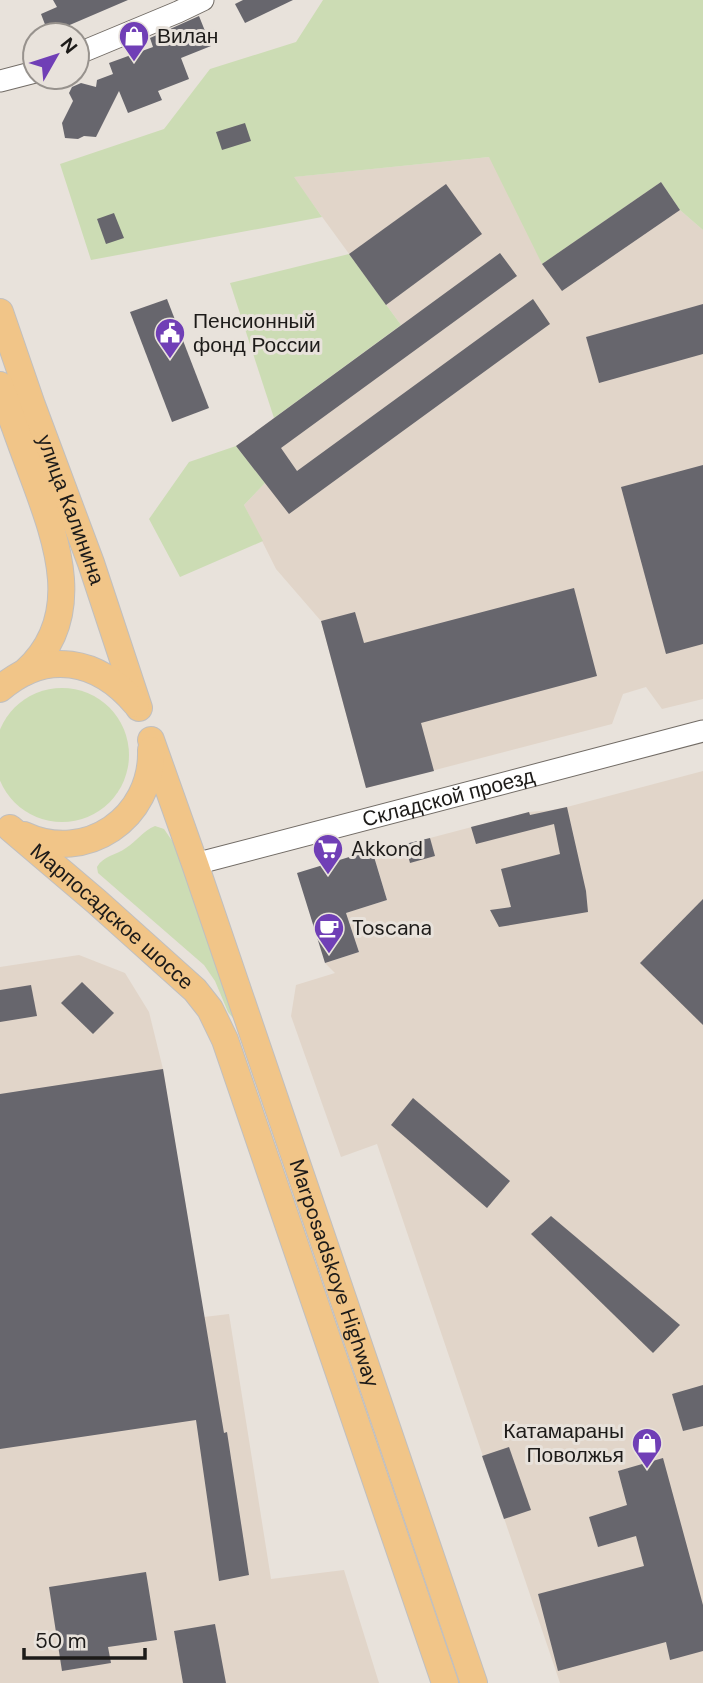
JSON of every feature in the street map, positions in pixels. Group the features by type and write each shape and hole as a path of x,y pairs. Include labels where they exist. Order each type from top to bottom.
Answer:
{"main road":[{"name":"улица Калинина","path":"0,312 91,563 151,740"},
{"name":"улица Калинина","path":"0,385 50,520 62,581 56,623 47,647 34,664 10,679"},
{"path":"10,679 39,667 65,664 91,670 118,685 139,708"},
{"path":"5,823 31,839 54,844 77,843 110,830 128,816 142,797 150,776 151,740"},
{"path":"151,740 195,864"},
{"name":"Марпосадское шоссе","path":"5,823 195,989 210,1009 225,1040 445,1683"},
{"name":"Marposadskoye Highway","path":"195,864 474,1683"}],"street":[{"path":"91,48 203,0"},
{"path":"0,81 21,76"},
{"name":"Складской проезд","path":"195,864 703,731"}],"shaded area":[{"path":"489,157 661,182 680,210 703,230 703,699 662,709 646,687 623,694 612,724 366,788 321,621 276,569 244,505 265,483 236,446 401,325 293,177"},
{"path":"703,771 703,1683 560,1683 377,1144 341,1157 291,1016 296,985 335,973 325,963 359,952 346,913 387,900 374,856 393,848 529,812 567,807"},
{"path":"79,955 125,973 149,1012 163,1069 204,1317 229,1314 271,1579 344,1570 379,1683 0,1683 0,967"}],"green space":[{"path":"323,0 703,0 703,230 680,210 661,182 542,264 489,157 294,177 322,217 91,260 60,164 164,129 210,69 296,42"},
{"path":"349,254 401,325 274,418 230,283"},
{"path":"236,446 265,483 244,505 263,541 180,577 149,519 189,462"},
{"path":"62,688 88,693 110,707 124,729 129,755 124,781 110,803 88,817 62,822 36,817 14,803 0,781 -5,755 0,729 14,707 36,693"},
{"path":"155,826 164,829 175,845 235,1013 233,1018 204,965 98,873 97,867 103,860 126,848"}],"building":[{"path":"53,0 128,0 79,21 44,21 41,14 57,7"},
{"path":"243,0 293,0 245,23 235,4"},
{"path":"199,16 211,46 181,58 189,79 158,91 162,100 128,113 119,91 96,137 65,138 62,123 73,101 70,91 91,91 91,86 96,87 97,80 113,74 109,63 153,47 150,38"},
{"path":"245,123 251,141 222,150 216,132"},
{"path":"661,182 680,210 562,291 542,264"},
{"path":"446,184 482,234 386,305 349,254"},
{"path":"114,213 124,238 106,244 97,219"},
{"path":"500,253 517,276 281,448 297,471 533,299 550,324 289,514 236,446"},
{"name":"Пенсионный фонд России","path":"167,299 209,408 172,422 130,312"},
{"path":"703,304 703,354 599,383 586,337"},
{"path":"703,465 703,644 666,654 621,487"},
{"path":"574,588 597,676 421,723 434,771 366,788 321,621 355,612 364,643"},
{"path":"567,807 586,891 588,912 499,927 490,910 511,907 501,869 560,854 554,824 476,844 471,827 529,812 530,815"},
{"path":"430,838 435,856 410,863 405,844"},
{"path":"372,850 387,900 346,913 359,952 325,963 297,873"},
{"path":"703,899 703,1025 640,963"},
{"path":"82,982 114,1013 93,1034 61,1003"},
{"path":"31,985 37,1016 0,1022 0,990"},
{"path":"163,1069 224,1433 227,1432 249,1575 219,1581 196,1420 0,1449 0,1094"},
{"path":"413,1098 510,1181 487,1208 391,1125"},
{"path":"551,1216 680,1325 653,1353 531,1234"},
{"path":"703,1385 703,1426 683,1431 672,1394"},
{"path":"509,1447 531,1510 504,1519 482,1456"},
{"path":"663,1458 703,1605 703,1651 670,1660 666,1642 558,1671 538,1594 644,1566 636,1536 598,1547 589,1517 627,1505 618,1471"},
{"path":"146,1572 157,1640 108,1647 111,1663 62,1671 49,1587"},
{"path":"215,1624 226,1683 183,1683 174,1631"}],"place":[{"name":"Вилан","path":"134,63"},
{"name":"Пенсионный фонд России","path":"170,360"},
{"name":"Akkond","path":"328,876"},
{"name":"Toscana","path":"329,955"},
{"name":"Катамараны Поволжья","path":"647,1470"}]}
